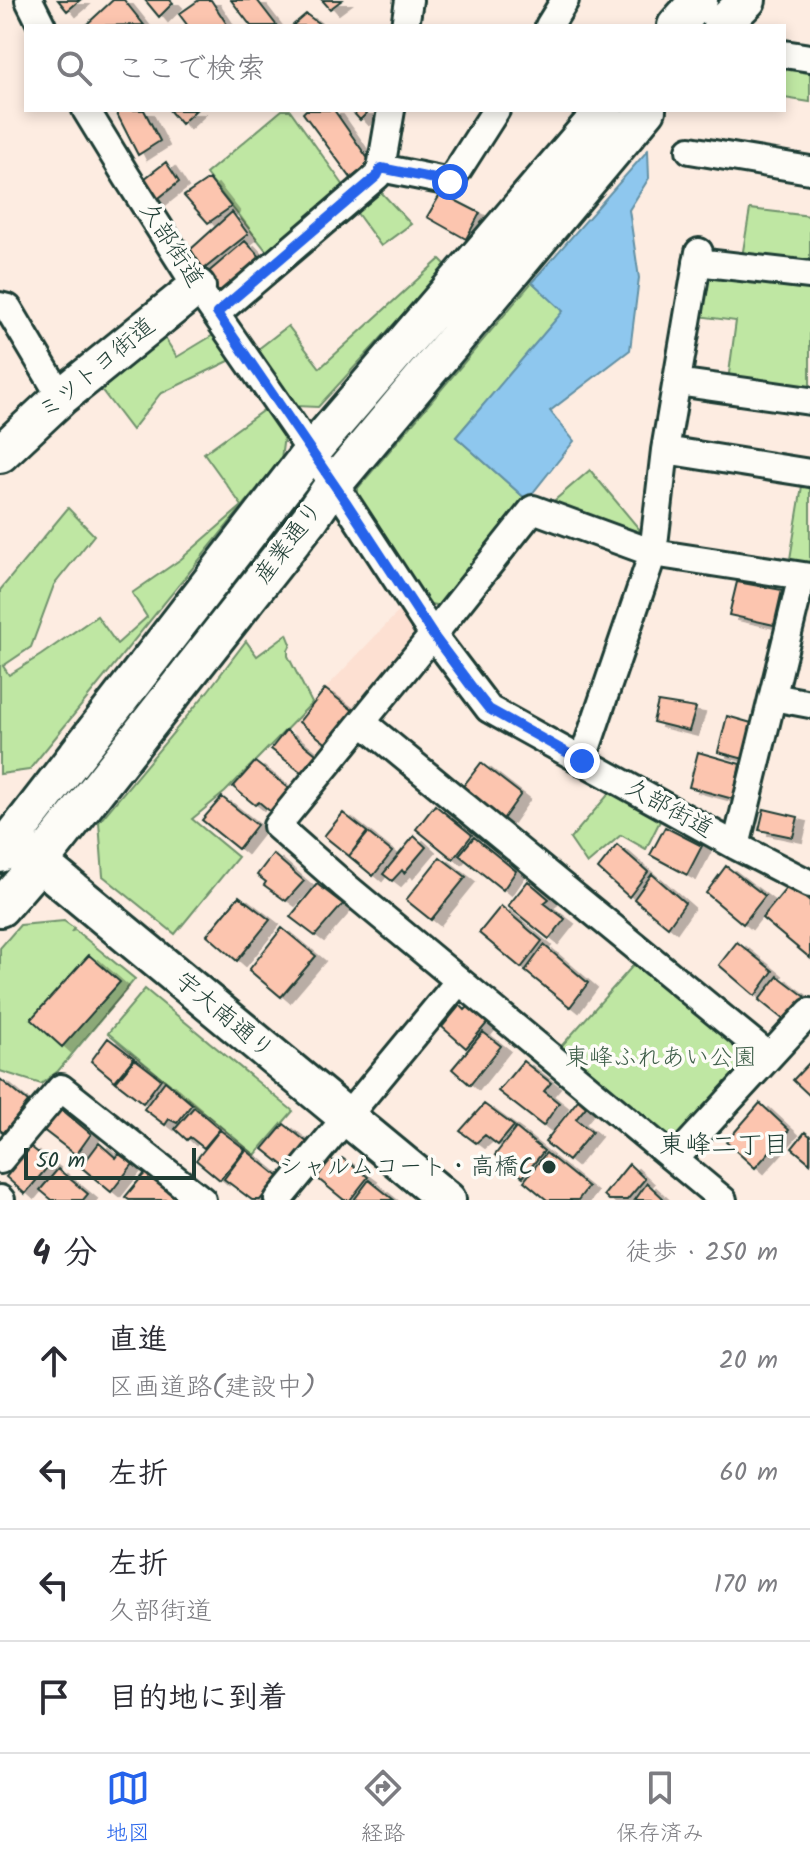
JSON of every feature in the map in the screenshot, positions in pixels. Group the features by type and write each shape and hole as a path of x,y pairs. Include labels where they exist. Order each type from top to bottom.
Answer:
{"street":[{"path":"29,0 41,24"},
{"path":"405,24 409,0"},
{"path":"550,24 565,0"},
{"path":"678,24 699,0"},
{"path":"723,24 747,0"},
{"path":"786,54 810,58"},
{"name":"久部街道","path":"87,112 207,300 433,635 489,709 810,884"},
{"path":"207,300 377,176 391,112"},
{"path":"381,168 450,182 495,112"},
{"name":"産業通り","path":"4,842 311,452 602,112"},
{"name":"産業通り","path":"0,908 40,862 309,520 333,485 645,112"},
{"path":"690,150 810,170"},
{"path":"582,761 653,553 665,450 698,257 810,275"},
{"name":"ミツトヨ街道","path":"0,454 61,397 207,300"},
{"path":"0,306 8,308 61,397"},
{"path":"677,382 810,401"},
{"path":"665,450 810,473"},
{"path":"723,1200 277,826 533,509 653,553 806,576 736,846"},
{"path":"773,697 810,704"},
{"path":"362,722 769,1056"},
{"name":"宇大南通り","path":"4,842 40,862 447,1200"},
{"path":"278,1200 459,981"},
{"path":"675,1159 810,1012"},
{"path":"0,1160 61,1088 202,1200"}],"shaded area":[{"path":"402,608 415,628 413,647 322,756 288,728"}],"green space":[{"path":"786,66 810,66 810,102 786,98"},
{"path":"280,112 291,112 349,193 272,258 206,174"},
{"path":"380,191 411,224 381,246 354,209"},
{"path":"750,209 810,216 810,264 742,257"},
{"path":"440,259 447,266 318,407 296,406 257,350 288,326 320,368"},
{"path":"715,272 810,283 810,392 728,381 736,321 698,316 707,277"},
{"path":"532,282 564,311 456,437 527,500 442,606 430,604 358,505 358,488"},
{"path":"159,329 177,357 215,334 231,360 160,394 132,430 97,384"},
{"path":"265,409 284,436 281,459 29,770 0,774 0,590 68,508 94,535 54,585 31,647 3,666 9,675 97,616 117,644 147,617 132,593 181,559 242,506 204,453"},
{"path":"590,470 640,530 629,537 568,517 555,500"},
{"path":"802,486 810,488 810,568 789,565"},
{"path":"287,634 291,644 288,656 312,703 225,792 192,819 238,857 175,934 103,876 99,822 246,641 257,656"},
{"path":"613,789 662,817 646,849 621,835 587,864 570,839"},
{"path":"64,921 74,928 72,931 75,930 135,979 58,1071 41,1084 0,1071 0,948 20,925"},
{"name":"東峰ふれあい公園","path":"638,960 746,1050 747,1068 683,1135 663,1139 557,1051"},
{"path":"145,989 293,1111 255,1155 108,1033"}],"water":[{"path":"648,150 649,178 629,210 639,278 630,350 550,411 574,441 527,500 456,437 563,311 532,282"}],"building":[{"path":"58,0 80,0 67,11"},
{"path":"113,0 124,0 143,24 87,24"},
{"path":"145,0 170,0 173,3 159,17"},
{"path":"199,0 211,0 227,24 186,24 179,14"},
{"path":"231,0 257,0 275,24 249,24"},
{"path":"322,0 342,0 330,9"},
{"path":"306,14 319,24 294,24"},
{"path":"116,112 145,112 160,141 138,155"},
{"path":"171,112 194,112 181,124"},
{"path":"335,112 371,163 351,178 303,113"},
{"path":"353,112 368,112 360,120"},
{"path":"166,162 179,182 155,201 140,182"},
{"path":"209,179 231,207 208,223 184,196"},
{"path":"441,193 480,213 466,239 427,217"},
{"path":"232,212 248,234 204,269 190,250"},
{"path":"245,241 266,263 222,299 205,275"},
{"path":"737,582 782,590 774,625 729,615"},
{"path":"325,689 355,712 328,745 299,722"},
{"path":"658,702 696,708 689,731 653,722"},
{"path":"727,716 755,724 744,759 718,752"},
{"path":"286,730 316,754 301,772 271,749"},
{"path":"698,752 740,764 733,799 689,787"},
{"path":"255,762 290,789 271,812 259,802 255,805 233,787"},
{"path":"481,763 521,794 501,822 461,789"},
{"path":"222,797 257,825 238,849 202,820"},
{"path":"435,805 472,835 453,859 416,829"},
{"path":"764,809 798,817 793,837 759,830"},
{"path":"343,813 367,832 349,856 324,836"},
{"path":"665,827 702,846 687,875 650,855"},
{"path":"368,833 392,852 373,876 349,856"},
{"path":"414,836 426,847 404,873 402,870 392,881 383,874"},
{"path":"474,837 516,871 503,890 459,855"},
{"path":"617,845 648,872 629,897 598,869"},
{"path":"273,854 304,881 286,901 264,885 266,882 257,875"},
{"path":"440,857 466,877 431,920 406,900"},
{"path":"726,866 765,896 743,924 706,893"},
{"path":"652,874 685,903 668,927 634,899"},
{"path":"528,881 549,899 544,903 565,919 549,939 508,906"},
{"path":"317,884 343,904 315,936 290,917"},
{"path":"789,885 810,902 810,958 762,918"},
{"path":"239,896 270,920 237,961 207,935"},
{"path":"501,906 542,941 521,968 479,933"},
{"path":"282,928 316,956 281,997 249,970"},
{"path":"737,942 773,971 755,996 719,965"},
{"path":"544,945 588,983 570,1007 525,971"},
{"path":"89,955 120,982 62,1047 31,1019"},
{"path":"778,976 807,998 785,1021 759,1000"},
{"path":"460,1005 465,1010 469,1006 488,1022 466,1048 442,1027"},
{"path":"483,1032 501,1046 470,1085 452,1069"},
{"path":"108,1038 134,1058 115,1081 91,1061"},
{"path":"135,1059 161,1079 143,1103 116,1082"},
{"path":"523,1061 551,1083 544,1091 559,1103 543,1126 498,1091"},
{"path":"810,1062 810,1096 793,1080"},
{"path":"0,1079 28,1102 4,1133 0,1130"},
{"path":"165,1081 192,1104 177,1123 169,1119 165,1125 144,1109"},
{"path":"578,1100 586,1107 576,1119 592,1132 568,1161 545,1142"},
{"path":"760,1103 789,1130 755,1168 726,1142"},
{"path":"484,1104 514,1126 498,1145 485,1135 476,1143 460,1131"},
{"path":"194,1107 220,1129 204,1148 190,1137 187,1140 175,1129"},
{"path":"60,1108 91,1134 76,1155 42,1129"},
{"path":"284,1124 308,1143 287,1168 263,1149"},
{"path":"516,1128 544,1151 523,1177 495,1155"},
{"path":"220,1130 245,1149 220,1180 196,1160"},
{"path":"805,1132 810,1136 810,1163 792,1148"},
{"path":"99,1143 116,1158 119,1154 133,1164 111,1192 81,1167"},
{"path":"31,1147 51,1163 25,1194 6,1177"},
{"path":"246,1150 279,1177 260,1200 252,1200 224,1179"},
{"name":"シャルムコート・高橋C","path":"546,1153 588,1187 578,1200 547,1200 524,1181"},
{"path":"342,1158 368,1177 350,1200 344,1200 317,1178 330,1159 337,1163"},
{"path":"629,1164 645,1179 627,1200 609,1200 604,1195"},
{"path":"58,1169 88,1194 83,1200 52,1200 40,1190"},
{"path":"145,1173 179,1200 129,1200 125,1197"},
{"path":"369,1180 394,1200 354,1200"},
{"path":"647,1183 663,1198 661,1200 635,1200"}],"place":[{"name":"シャルムコート・高橋C","path":"549,1167"}],"district":[{"name":"東峰二丁目","path":"724,1146"}],"route":[{"path":"450,182 381,168 377,176 217,313 433,635 489,709 582,761"}]}
